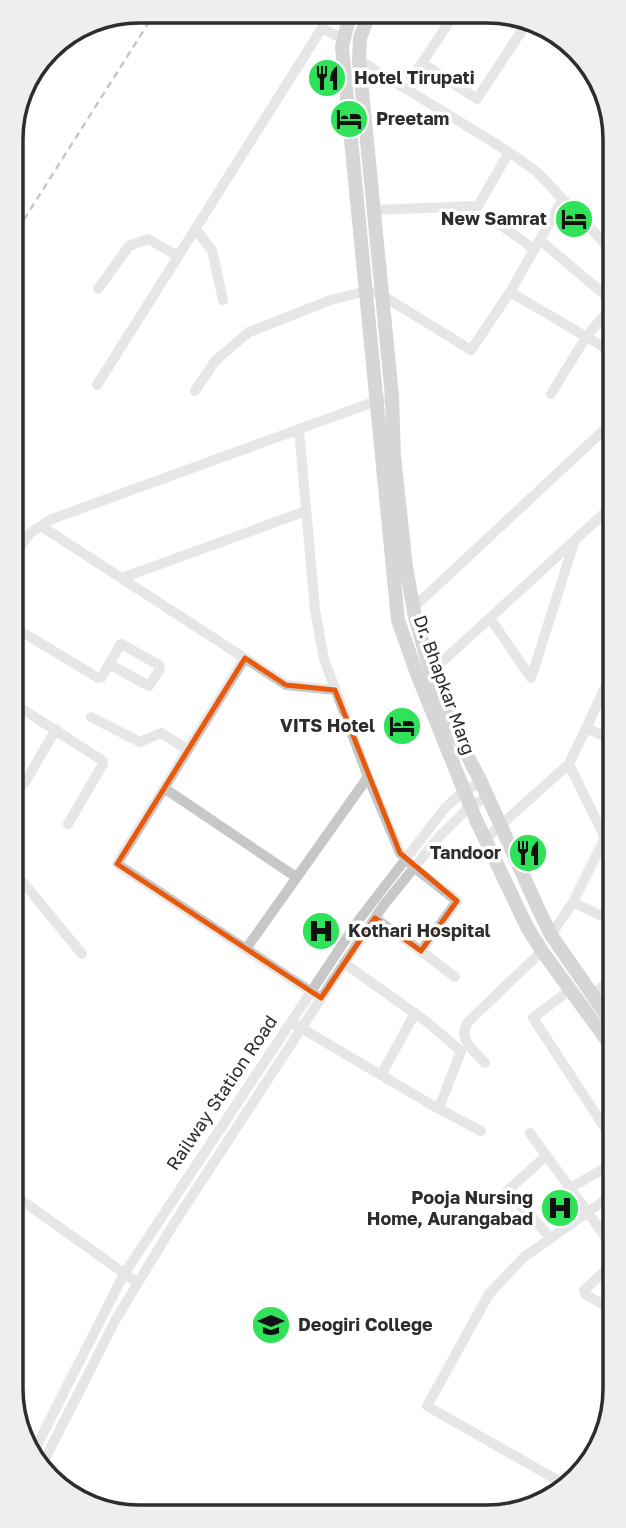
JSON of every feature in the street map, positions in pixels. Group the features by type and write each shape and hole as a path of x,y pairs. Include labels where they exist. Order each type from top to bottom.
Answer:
{"main road":[{"path":"349,23 343,39 373,293"},
{"path":"365,23 359,60 375,210 373,293"},
{"name":"Dr. Bhapkar Marg","path":"373,293 392,396 394,456 406,567 413,608 431,672 454,732 481,782 551,935 603,1010"},
{"name":"Dr. Bhapkar Marg","path":"373,293 376,402 398,620 470,806 527,927 603,1035"}],"street":[{"path":"411,78 448,23"},
{"path":"97,384 322,28 343,39"},
{"path":"422,62 477,99 523,29"},
{"path":"359,60 537,172 603,241"},
{"path":"375,210 478,206 509,152"},
{"path":"195,391 215,361 249,331 307,309 373,293 471,350 510,292 563,199"},
{"path":"499,224 537,245 603,297"},
{"path":"195,229 212,250 223,300"},
{"path":"99,289 129,246 148,239 178,256"},
{"path":"510,292 603,347"},
{"path":"551,394 586,337 603,315"},
{"path":"23,543 30,533 52,519 392,396"},
{"path":"299,429 315,610 324,659 368,777 405,860 457,901 421,951"},
{"path":"413,608 603,437"},
{"path":"122,578 306,511"},
{"path":"431,672 603,515"},
{"path":"41,526 286,685 335,691"},
{"path":"490,618 531,678 575,541"},
{"path":"23,633 98,678 102,677 109,664 121,644 160,668 149,686 109,664"},
{"path":"245,658 117,864 316,995"},
{"path":"485,839 569,764 603,692"},
{"path":"23,709 103,761 68,824"},
{"path":"91,716 140,742 161,733 188,750"},
{"path":"586,728 603,736"},
{"path":"24,784 56,729"},
{"path":"569,764 603,829"},
{"path":"246,949 368,777"},
{"name":"Railway Station Road","path":"46,1458 116,1319 173,1225 302,1028 316,995 358,921 445,808 464,791 481,782"},
{"path":"164,788 296,877"},
{"name":"Railway Station Road","path":"37,1445 124,1274 290,1023 344,963 375,918 439,837 470,806 488,797"},
{"path":"551,935 603,851"},
{"path":"23,882 82,954"},
{"path":"573,902 603,917"},
{"path":"375,918 454,977"},
{"path":"485,1063 464,1040 464,1028 542,951"},
{"path":"344,963 415,1013 461,1051 439,1108"},
{"path":"592,994 603,986"},
{"path":"571,989 533,1018 603,1123"},
{"path":"381,1075 415,1013"},
{"path":"290,1023 481,1131"},
{"path":"530,1133 603,1234"},
{"path":"546,1156 507,1191 551,1238"},
{"path":"570,1188 603,1169"},
{"path":"23,1201 138,1283"},
{"path":"558,1480 427,1406 489,1294 524,1257 603,1201"},
{"path":"603,1273 584,1290 585,1294 603,1305"}],"highlighted area":[{"path":"245,658 286,685 335,690 400,853 457,901 421,951 375,918 321,998 117,864"}],"railway":[{"path":"23,221 148,23"}],"place":[{"name":"Hotel Tirupati","path":"327,78"},
{"name":"Preetam","path":"349,119"},
{"name":"New Samrat","path":"574,219"},
{"name":"VITS Hotel","path":"402,726"},
{"name":"Tandoor","path":"528,853"},
{"name":"Kothari Hospital","path":"321,931"},
{"name":"Pooja Nursing Home, Aurangabad","path":"560,1208"},
{"name":"Deogiri College","path":"271,1325"}]}
